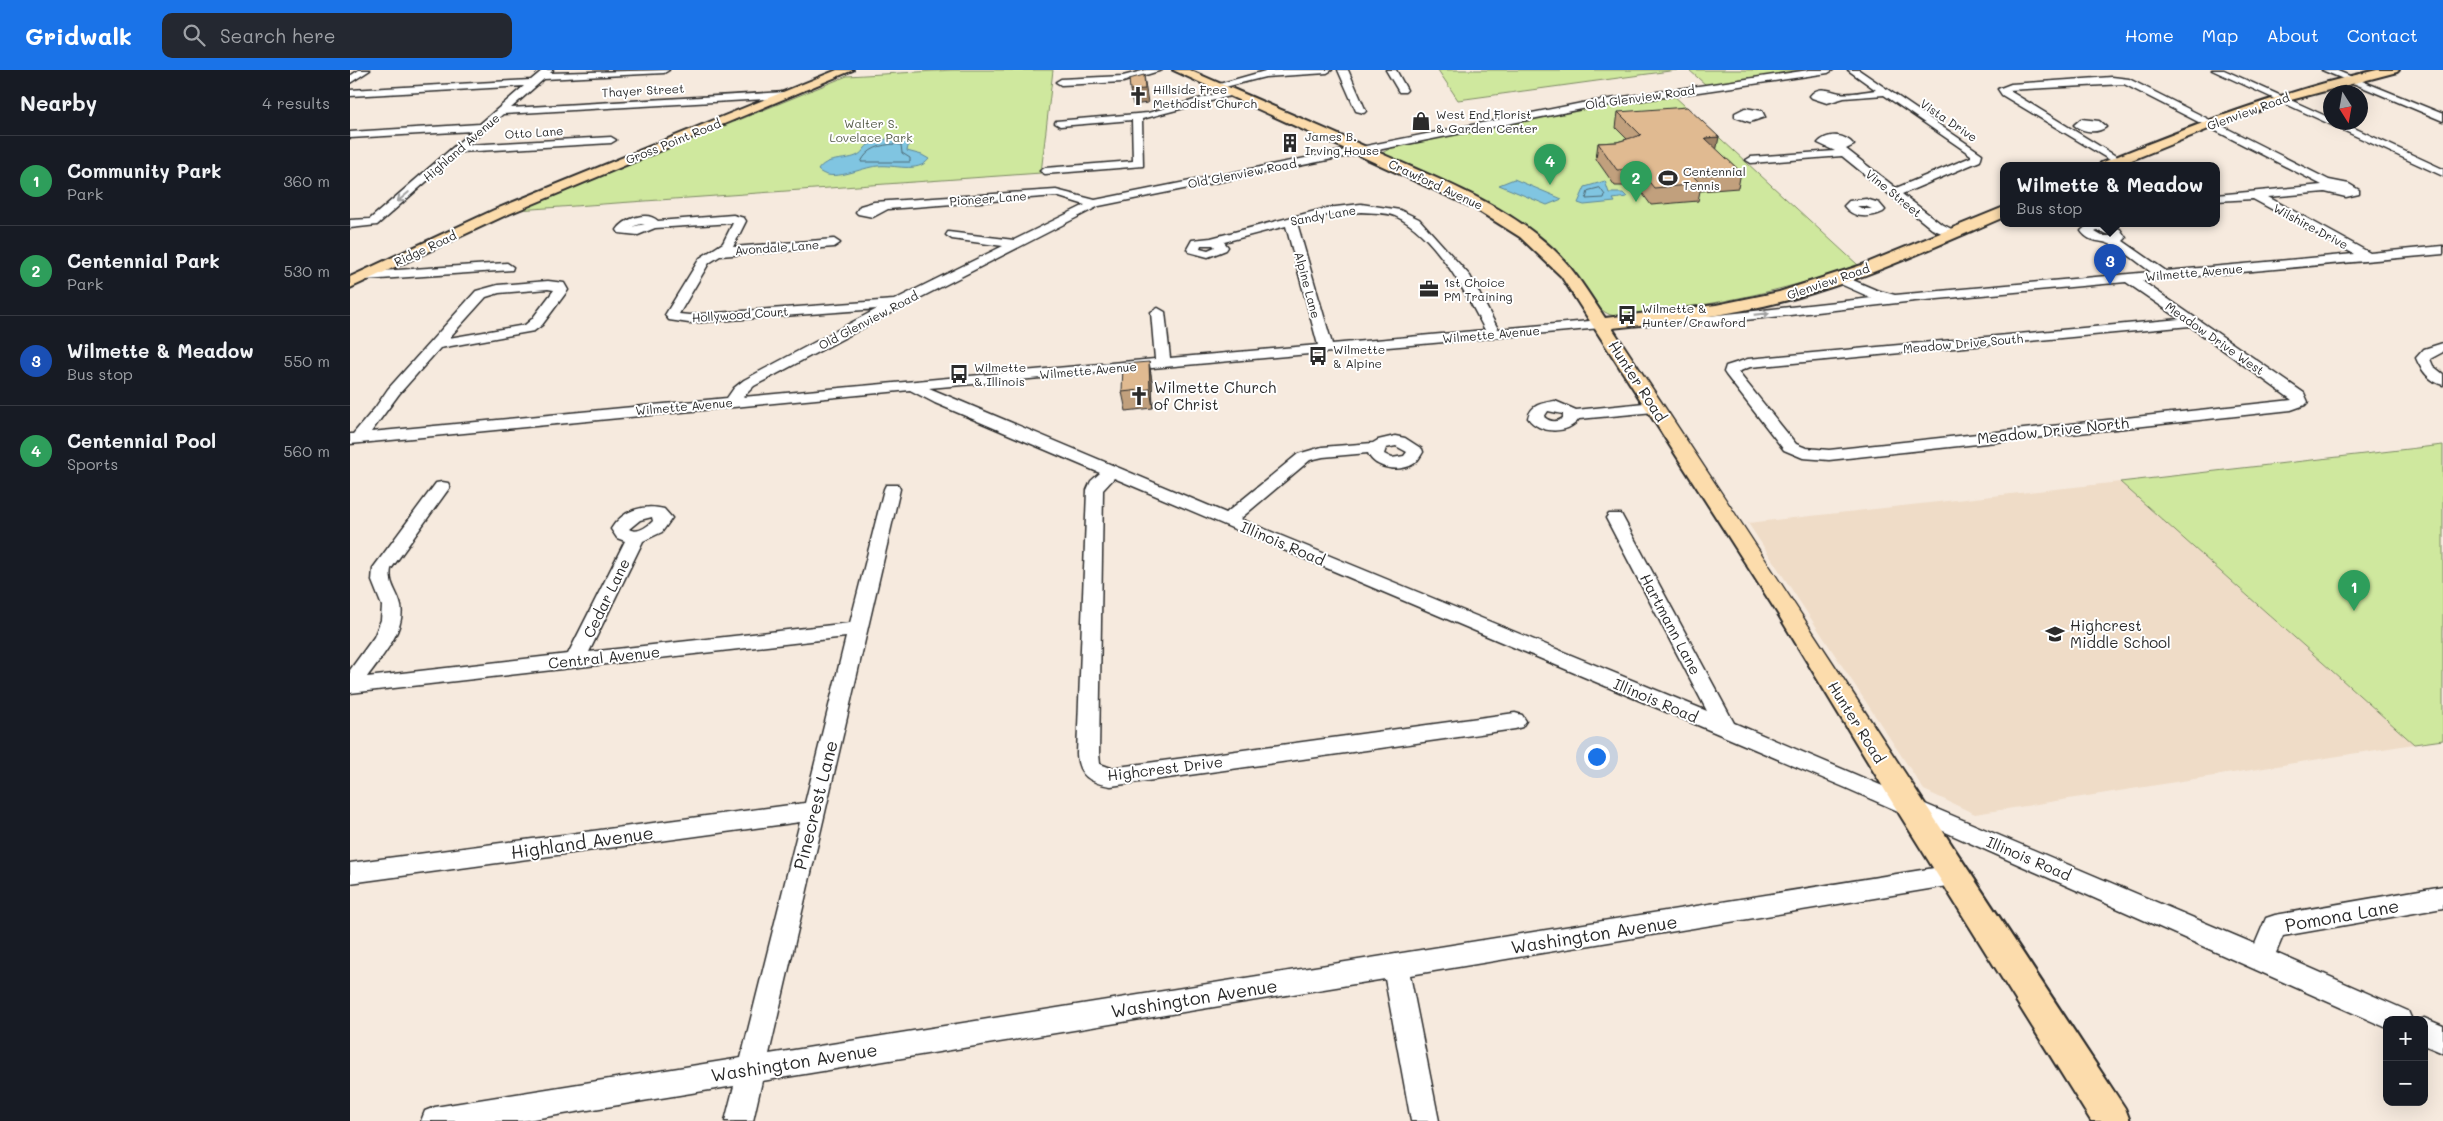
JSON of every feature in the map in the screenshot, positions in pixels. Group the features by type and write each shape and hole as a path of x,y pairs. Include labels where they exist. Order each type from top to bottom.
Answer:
{"main road":[{"name":"Gross Point Road","path":"499,213 847,70"},
{"name":"Crawford Avenue","path":"1179,70 1472,200 1525,231 1567,273 1600,324"},
{"name":"Glenview Road","path":"2124,162 2210,124 2279,98 2349,79 2393,70"},
{"name":"Ridge Road","path":"350,283 499,213"},
{"name":"Glenview Road","path":"1643,320 1750,304 1841,279 2000,213"},
{"name":"Wilmette Avenue","path":"1600,324 1643,320"},
{"name":"Hunter Road","path":"1600,324 1787,609 1910,807 2112,1121"}],"street":[{"path":"350,80 365,70"},
{"path":"350,93 540,76 664,70"},
{"path":"1061,82 1123,79 1157,70"},
{"path":"1217,86 1264,74 1327,70"},
{"path":"1343,70 1361,110"},
{"path":"1391,70 1402,90"},
{"name":"Old Glenview Road","path":"732,402 749,383 897,304 1095,204 1131,195 1582,106 1828,70"},
{"name":"Vista Drive","path":"1853,70 1974,152 1978,157 1894,193"},
{"path":"2217,70 2323,118"},
{"path":"2327,70 2443,118"},
{"name":"Highland Avenue","path":"373,222 458,150 540,76"},
{"path":"2113,162 2062,127 2002,91 2011,87 2112,80 2126,81 2326,186 2220,198"},
{"path":"1721,85 1730,93"},
{"path":"1838,96 1885,92"},
{"path":"1060,124 1137,118 1231,93"},
{"name":"Thayer Street","path":"502,110 785,95"},
{"path":"1045,171 1139,164 1137,118"},
{"path":"350,135 484,126"},
{"path":"2062,127 2080,126"},
{"path":"2349,130 2443,173"},
{"name":"Otto Lane","path":"458,150 611,140"},
{"path":"1752,160 1841,151"},
{"name":"Vine Street","path":"1841,151 1936,226 1953,233"},
{"name":"Pioneer Lane","path":"880,206 1056,193 1095,204"},
{"name":"Wilshire Drive","path":"2255,195 2368,257"},
{"path":"1878,207 1908,204"},
{"name":"Sandy Lane","path":"1213,241 1327,212 1361,208 1385,210 1405,216 1414,222 1464,279 1493,334"},
{"name":"Hollywood Court","path":"653,225 738,219 740,223 730,242 719,252 704,261 674,311 672,315 674,317 689,319 876,304 897,304"},
{"name":"Alpine Lane","path":"1290,220 1326,349"},
{"path":"350,224 373,222"},
{"path":"952,235 1016,244"},
{"path":"2113,240 2164,275"},
{"name":"Avondale Lane","path":"719,252 834,243"},
{"name":"Wilmette Avenue","path":"1643,320 1709,320 1915,297 2443,250"},
{"path":"365,276 507,267"},
{"name":"Meadow Drive West","path":"2129,278 2295,393 2300,399"},
{"name":"Wilmette Avenue","path":"1841,279 1873,294 1915,297"},
{"path":"355,438 381,412 393,392 476,297 486,292 548,285 561,288 537,322 530,328 435,345"},
{"path":"1158,312 1163,364"},
{"name":"Meadow Drive South","path":"1803,453 1790,447 1785,442 1734,376 1731,369 1734,366 2193,322"},
{"name":"Wilmette Avenue","path":"355,438 912,385 1600,324"},
{"path":"2443,347 2429,352 2423,358 2427,368 2443,381"},
{"name":"Illinois Road","path":"912,385 940,400 1910,807 2261,958 2390,1016"},
{"name":"Meadow Drive North","path":"1803,453 1829,455 2291,405 2300,402 2300,399"},
{"path":"1572,416 1654,408"},
{"path":"1228,520 1304,457 1322,452 1377,448"},
{"name":"Highcrest Drive","path":"1111,472 1097,485 1095,490 1088,754 1090,770 1095,774 1111,776 1515,721"},
{"path":"350,685 392,621 392,611 380,582 382,568 442,487"},
{"name":"Pinecrest Lane","path":"739,1121 892,489"},
{"name":"Hartmann Lane","path":"1615,518 1727,730"},
{"name":"Cedar Lane","path":"576,660 636,536"},
{"name":"Central Avenue","path":"350,685 858,629"},
{"name":"Highland Avenue","path":"350,873 814,812"},
{"name":"Washington Avenue","path":"435,1121 496,1116 751,1069 1954,875"},
{"name":"Pomona Lane","path":"2261,958 2275,926 2443,897"},
{"path":"1395,966 1426,1121"},
{"path":"2428,1033 2443,1040"}],"shaded area":[{"name":"Highcrest Middle School","path":"2120,482 2414,744 1975,814 1924,790 1748,523"}],"green space":[{"name":"Walter S. Lovelace Park","path":"953,70 1053,70 1041,173 518,210 847,76"},
{"path":"1438,70 1677,70 1458,100"},
{"path":"1689,70 1810,70 1706,85"},
{"path":"1672,94 1858,265 1771,291 1653,313 1623,317 1613,316 1600,308 1561,257 1523,225 1499,210 1382,153 1391,148 1562,112"},
{"path":"2443,445 2443,740 2414,744 2120,482"}],"water":[{"path":"886,139 909,142 907,151 929,159 924,164 918,166 878,166 839,175 824,174 818,170 830,161 851,158 860,154 868,145"},
{"path":"1514,179 1562,199 1547,205 1499,185"},
{"path":"1605,181 1609,193 1623,193 1627,197 1613,199 1615,202 1584,205 1578,203 1585,187"}],"building":[{"path":"1144,75 1145,89 1130,90 1129,79"},
{"path":"1687,107 1719,137 1705,138 1741,172 1693,176 1701,184 1654,188 1639,169 1617,170 1598,143 1617,142 1641,135 1618,112"},
{"path":"1149,362 1150,389 1122,392 1123,364"}],"place":[{"name":"Hillside Free Methodist Church","path":"1138,96"},
{"name":"West End Florist & Garden Center","path":"1421,121"},
{"name":"James B. Irving House","path":"1290,143"},
{"name":"Centennial Tennis","path":"1668,178"},
{"name":"Centennial Pool","path":"1550,185"},
{"name":"Centennial Park","path":"1636,202"},
{"name":"Wilmette & Meadow","path":"2110,285"},
{"name":"1st Choice PM Training","path":"1429,289"},
{"name":"Wilmette & Hunter/Crawford","path":"1627,315"},
{"name":"Wilmette & Alpine","path":"1318,356"},
{"name":"Wilmette & Illinois","path":"959,374"},
{"name":"Wilmette Church of Christ","path":"1139,396"},
{"name":"Community Park","path":"2354,611"},
{"name":"Highcrest Middle School","path":"2055,634"}]}
